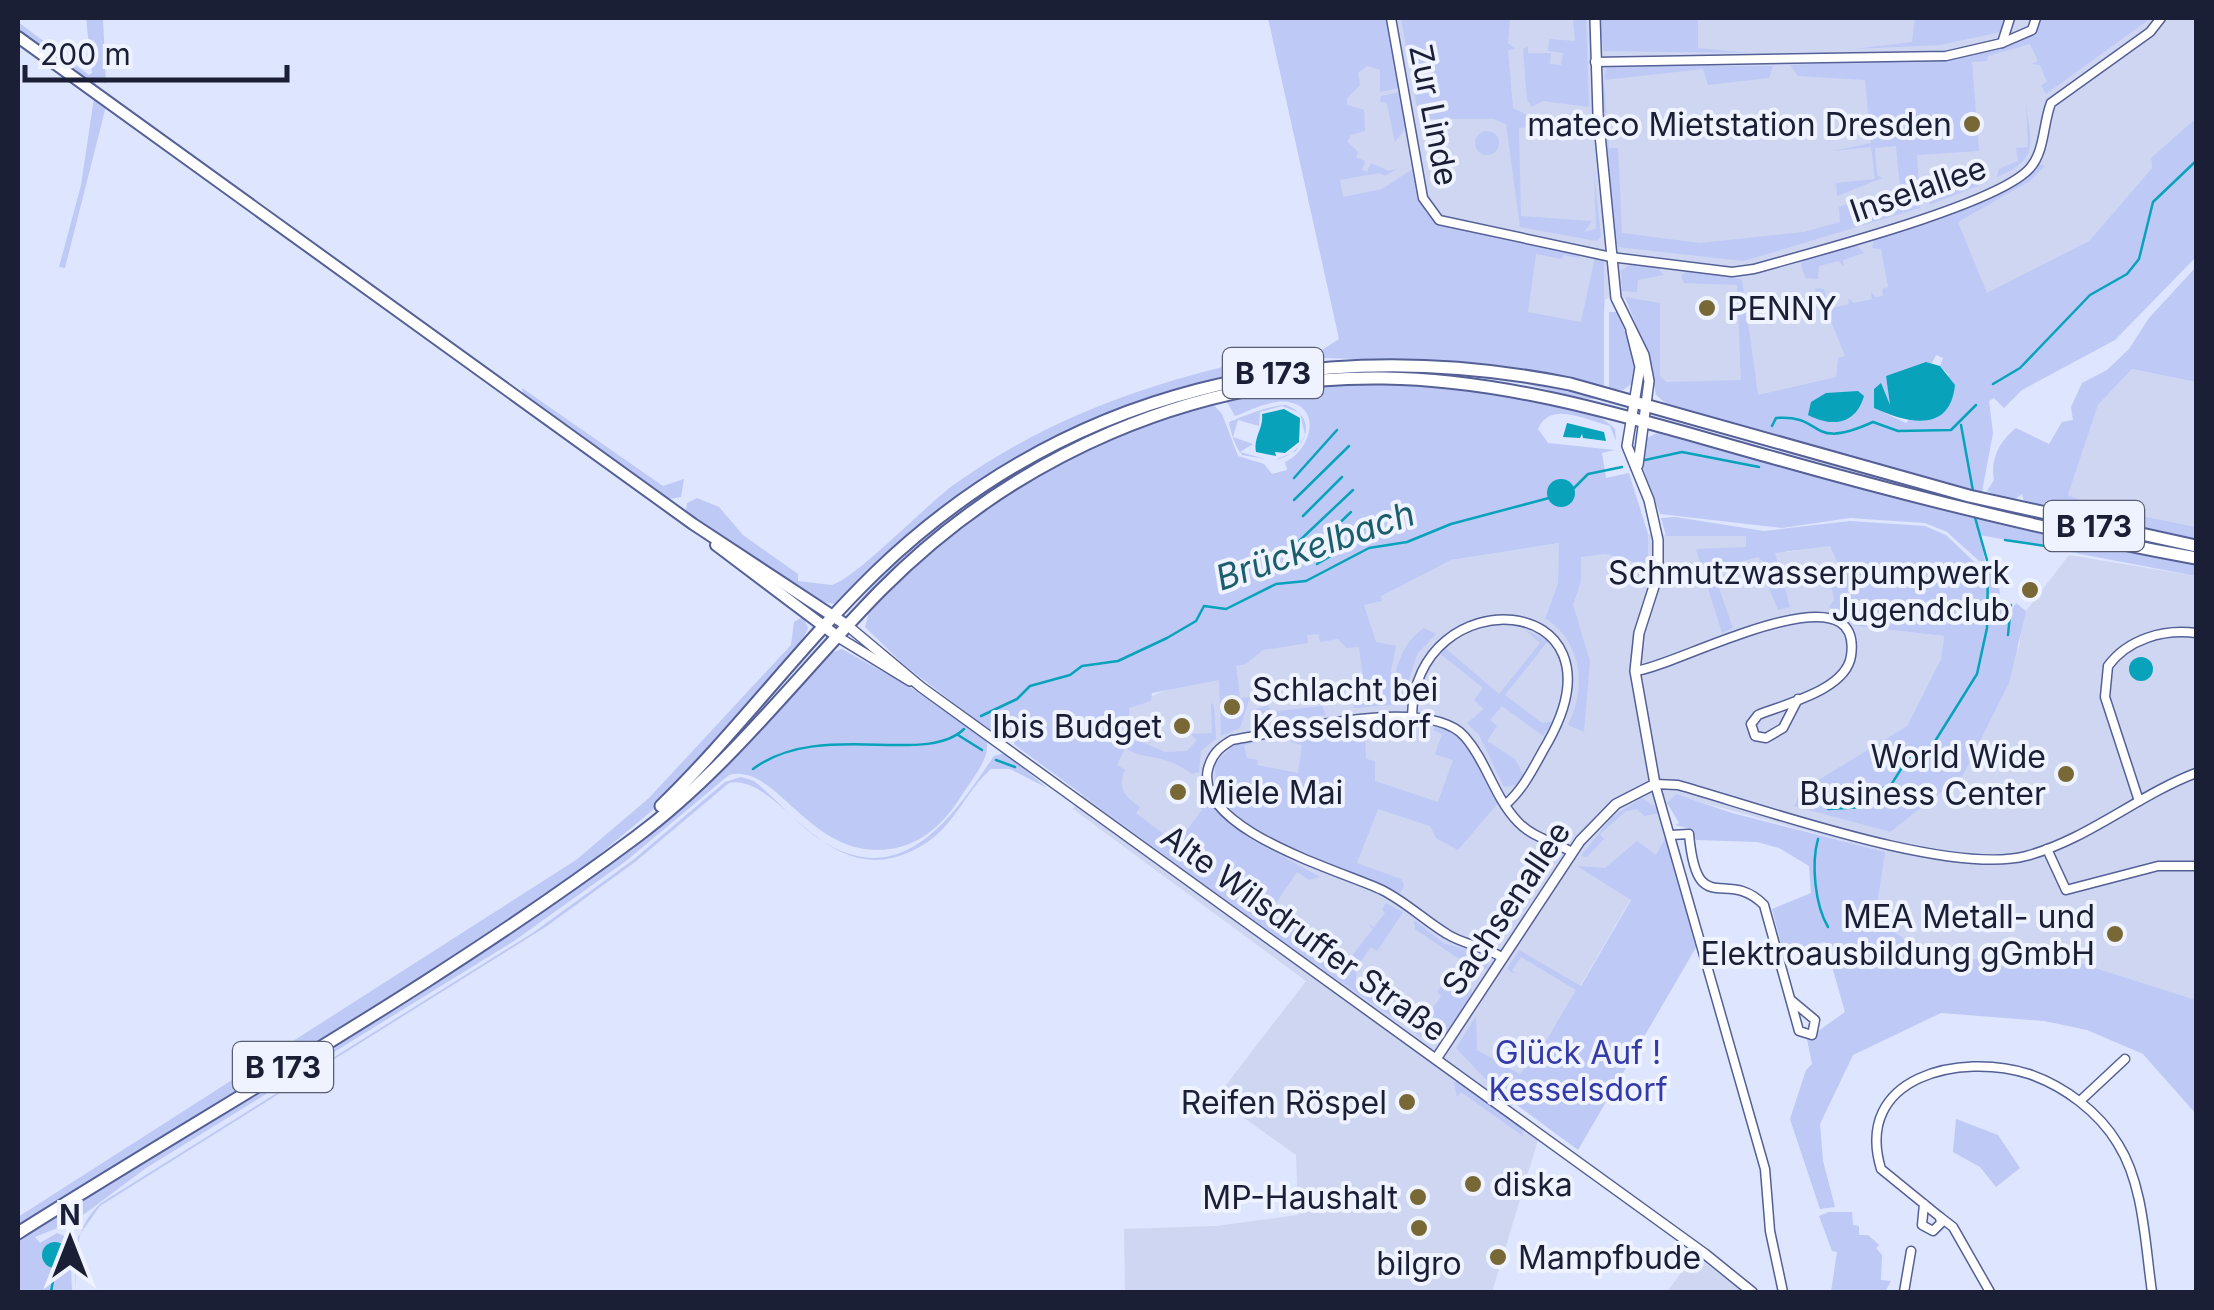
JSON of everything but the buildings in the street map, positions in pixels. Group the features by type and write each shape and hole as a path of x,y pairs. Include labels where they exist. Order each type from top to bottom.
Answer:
{"main road":[{"path":"18,37 693,524 838,637"},
{"name":"B 173","path":"611,854 684,784 824,627 911,540 997,476 1094,426 1186,392 1318,366 1414,364 1510,372 1648,406 1969,502"},
{"name":"B 173","path":"18,1233 536,909 611,854 688,791 916,557 994,495 1106,434 1190,404 1284,384 1382,378 1505,389 2196,558"},
{"name":"B 173","path":"1993,508 2196,546"},
{"name":"Alte Wilsdruffer Straße","path":"693,524 848,626"}],"street":[{"name":"Zur Linde","path":"1391,18 1423,198 1429,212 1439,220 1611,257"},
{"path":"1595,18 1595,62 1616,298 1644,354 1648,406 1637,448 1639,470"},
{"path":"2002,44 2010,18"},
{"path":"1595,62 1946,56 2002,44 2032,30 2036,18"},
{"name":"Inselallee","path":"1611,257 1732,272 1754,270 1949,210 2007,184 2032,167 2052,102 2150,32 2161,18"},
{"path":"1631,331 1640,367 1629,418 1628,446 1655,518 1658,574 1638,633 1635,672 1656,784 1765,1169 1770,1231 1783,1292"},
{"path":"1635,672 1656,669 1796,616 1836,620 1849,632 1847,670 1798,699 1758,715 1752,724 1755,736 1766,738 1783,728 1798,699"},
{"path":"1412,717 1423,666 1438,644 1472,626 1503,620 1524,621 1547,631 1566,663 1568,696 1563,714 1528,776 1504,805"},
{"name":"Alte Wilsdruffer Straße","path":"848,626 921,687 1752,1292"},
{"path":"2139,802 2105,697 2108,666 2134,642 2166,634 2196,633"},
{"name":"Alte Wilsdruffer Straße","path":"838,637 921,687"},
{"path":"1503,958 1484,945 1446,934 1385,892 1283,850 1242,824 1211,793 1209,765 1215,752 1232,740 1352,721 1412,717 1451,725 1462,732 1519,824 1572,852"},
{"path":"1656,784 1678,785 1942,856 1993,861 2047,850 2196,773"},
{"name":"Sachsenallee","path":"1436,1059 1572,852 1606,812 1656,784"},
{"path":"1671,835 1689,834 1691,865 1705,883 1748,893 1764,905 1791,1000"},
{"path":"2047,850 2066,890 2158,866 2196,866"},
{"path":"2080,1101 2125,1058"},
{"path":"1990,1292 1953,1228 1887,1178 1877,1152 1876,1136 1886,1104 1911,1081 1937,1071 1985,1066 2026,1073 2080,1101 2121,1150 2134,1186 2152,1292"},
{"path":"1924,1204 1924,1229 1933,1231 1941,1223 1940,1217"},
{"path":"1904,1292 1911,1251"}],"shaded area":[{"path":"1307,18 2196,18 2196,118 2151,158 2152,168 2089,241 1971,302 1980,319 1791,400 1669,401 1625,298 1605,299 1602,343 1518,324 1422,202 1339,201"},
{"path":"1926,362 1940,366 1955,385 1945,411 1936,418 1913,420 1874,408 1874,389 1881,383 1890,405 1886,376"},
{"path":"2132,369 2196,382 2196,527 2098,507 2068,495 2098,405"},
{"path":"1858,391 1864,396 1849,418 1835,422 1808,415 1811,402 1826,393"},
{"path":"1284,409 1300,418 1299,442 1285,453 1275,452 1276,456 1256,452 1262,414"},
{"path":"1567,423 1604,432 1606,441 1583,438 1582,434 1580,438 1563,437"},
{"path":"1561,479 1571,483 1575,493 1571,503 1561,507 1551,503 1547,493 1551,483"},
{"path":"1648,534 1747,536 1788,552 1850,540 1849,618 1856,626 1944,636 1941,659 1907,726 1800,791 1794,805 1890,832 2019,647 2023,615 2069,555 2196,576 2196,1000 2061,957 1937,960 1885,926 1878,899 1884,852 1682,797 1658,811 1666,838 1506,1114 1539,1137 1492,1292 1125,1292 1124,1229 1216,1226 1298,1215 1296,1155 1216,1098 1306,981 1073,809 1107,756 1126,708 1451,560 1560,543 1558,583 1545,617 1552,622 1573,545 1647,566"},
{"path":"2141,657 2153,669 2141,681 2129,669"},
{"path":"55,1242 64,1246 68,1255 64,1264 55,1268 46,1264 42,1255 46,1246"},
{"path":"1694,1255 1742,1291 1743,1292 1667,1292"}],"green space":[{"path":"86,18 103,18 106,84 98,78 95,85 89,83 18,31 18,22 89,75 92,73"},
{"path":"1268,18 1388,18 1399,88 1380,92 1380,70 1367,66 1358,73 1360,85 1347,98 1347,105 1364,110 1365,131 1351,135 1347,141 1358,152 1356,157 1365,161 1362,170 1367,172 1371,163 1389,171 1398,168 1385,176 1379,173 1340,180 1343,197 1382,189 1414,168 1426,212 1439,223 1580,254 1579,258 1563,255 1562,259 1536,254 1528,312 1581,322 1595,257 1604,260 1604,388 1475,363 1324,358 1322,350 1339,339"},
{"path":"1401,18 1510,18 1508,43 1515,49 1508,50 1513,108 1527,115 1589,119 1590,137 1578,135 1577,124 1519,128 1521,216 1592,221 1584,232 1596,229 1594,171 1601,236 1597,241 1520,227 1506,124 1494,119 1419,119"},
{"path":"1573,18 1586,18 1589,107 1543,101 1532,107 1527,100 1523,49 1528,46 1528,53 1551,53 1550,64 1561,65 1563,53 1548,51 1549,39 1575,41"},
{"path":"1600,18 1698,18 1698,48 1748,53 1603,51"},
{"path":"1915,18 2005,18 2001,32 1940,45 1854,49 1912,42"},
{"path":"2041,18 2151,18 2046,94 2041,85 2047,82 2040,65 2032,64 2038,61 2030,44 1988,56 1987,61 1972,62 1979,151 1917,155 1920,208 1744,261 1618,247 1603,125 1604,78 1608,66 1773,66 1769,78 1708,85 1703,69 1604,80 1609,148 1618,148 1622,233 1700,243 1804,232 1840,222 1839,207 1851,203 1853,209 1894,197 1893,191 1900,189 1896,146 1875,148 1877,175 1882,178 1837,196 1836,183 1875,179 1871,147 1833,151 1871,143 1865,80 1798,76 1790,65 1949,58 1990,50 2033,33"},
{"path":"1400,92 1406,127 1395,142 1387,104 1380,101 1381,96"},
{"path":"94,98 106,106 65,268 59,267 81,185"},
{"path":"2026,101 2030,137 2027,155 2012,170 1997,177 1999,169 2018,161 2016,148 2028,147"},
{"path":"2196,118 2196,257 2115,340 2022,390 2004,408 1994,398 1989,401 1993,433 1982,492 1670,407 1656,395 1648,354 1625,297 1660,303 1660,376 1666,382 1741,380 1737,285 1684,283 1681,276 1688,270 1742,279 1758,395 1836,377 1838,358 1845,356 1831,321 1822,317 1815,288 1824,289 1829,309 1849,304 1848,298 1854,303 1872,299 1871,292 1876,297 1883,296 1882,289 1888,287 1881,249 1872,248 1875,235 1987,199 2026,177 2039,164 2045,166 2030,181 1958,222 1987,293 2089,241 2152,168 2151,158","holes":["1936,355 1943,358 1940,366 1949,375 1906,423 1874,408 1881,384 1891,409 1886,376 1932,363"]},
{"path":"1487,131 1496,134 1496,152 1487,155 1478,152 1475,143 1478,134"},
{"path":"1979,177 1988,182 1929,205 1932,197"},
{"path":"1853,242 1864,253 1843,260 1844,266 1838,261 1819,266 1818,279 1805,278 1801,264 1805,257"},
{"path":"1631,264 1657,266 1663,275 1638,280 1637,292 1622,291 1621,271"},
{"path":"2196,267 2196,382 2132,369 2098,405 2068,495 2098,507 2196,527 2196,541 2025,505 2022,494 2011,502 1987,491 1994,480 1998,451 2010,433 2016,428 2049,444 2062,422 2073,420 2071,407 2082,383 2107,370 2129,349 2149,318"},
{"path":"1609,312 1617,312 1635,356 1633,383 1623,390 1609,389"},
{"path":"1301,350 1314,352 1314,357 1305,363 1238,374 1157,395 1057,437 937,512 835,604 780,580 686,511 687,503 697,498 719,507 743,535 798,574 798,581 832,585 858,569 955,484 1036,435 1164,383"},
{"path":"1332,371 1467,376 1601,398 1477,378 1340,376 1286,379 1180,401 1079,440 986,495 931,538 849,615 883,574 922,537 965,504 1061,447 1111,424 1212,390"},
{"path":"1362,383 1458,388 1535,398 1597,416 1615,429 1616,441 1610,426 1560,414 1551,415 1538,429 1548,443 1615,450 1602,453 1606,478 1629,473 1648,534 1648,566 1605,554 1581,557 1581,581 1573,605 1590,661 1584,732 1568,725 1578,696 1574,652 1545,618 1558,583 1559,543 1451,560 1381,596 1382,601 1364,605 1376,642 1396,646 1391,670 1395,688 1406,693 1401,704 1354,708 1351,687 1364,685 1359,647 1347,648 1338,639 1320,642 1318,634 1307,635 1308,643 1263,650 1246,664 1236,666 1240,698 1250,697 1240,728 1221,736 1219,680 1152,693 1151,701 1129,708 1130,737 1165,752 1187,751 1197,740 1190,734 1212,733 1211,703 1214,705 1216,739 1201,751 1199,772 1192,774 1171,762 1125,748 1117,765 1125,770 1124,792 1140,807 1136,813 1170,839 1175,834 1181,838 1202,810 1197,805 1204,799 1249,838 1320,877 1309,880 1297,872 1270,912 1346,963 1373,929 1368,924 1374,927 1385,913 1382,910 1386,903 1403,912 1377,951 1371,947 1356,968 1356,982 1399,1020 1401,1015 1370,991 1370,981 1427,1016 1441,996 1437,992 1445,981 1458,978 1471,986 1472,996 1447,1034 1432,1040 1420,1036 1368,1001 1166,856 1015,745 1010,732 994,734 903,664 865,627 870,609 952,534 1032,477 1075,453 1120,432 1213,404 1222,414 1238,456 1264,464 1272,474 1287,470 1285,462 1301,449 1309,431 1307,413 1300,406 1282,401 1235,416 1227,402 1305,386"},
{"path":"522,388 663,486 684,479 681,497 669,499 523,394"},
{"path":"1286,405 1298,412 1282,406 1260,412 1259,426 1238,420 1233,437 1229,422 1264,409"},
{"path":"1657,433 1968,517 2196,564 2196,576 1980,535 1985,561 1979,561 1947,532 1925,523 1850,518 1782,528 1660,514 1641,462 1643,440"},
{"path":"1233,437 1253,444 1240,451 1237,448"},
{"path":"1661,518 1764,531 1850,521 1925,526 1946,535 1987,574 1999,571 2000,608 2011,611 2016,603 2026,611 2009,683 1963,775 1890,832 1794,806 1800,791 1907,726 1941,659 1944,636 1856,626 1829,607 1834,600 1832,589 1825,587 1840,584 1843,575 1830,546 1775,553 1790,607 1778,610 1762,571 1765,564 1758,557 1703,572 1696,549 1746,547 1746,536 1666,536"},
{"path":"1738,566 1715,577 1733,628 1722,633 1704,575"},
{"path":"803,617 808,628 798,649 666,799 582,869 428,972 18,1226 18,1217 576,860 649,798 791,645 794,622"},
{"path":"1424,628 1436,634 1417,654 1408,683 1396,671 1406,647"},
{"path":"1524,629 1548,641 1505,695 1542,723 1554,721 1543,736 1502,706 1490,720 1497,726 1487,741 1515,759 1524,776 1515,785 1504,787 1479,735 1467,723 1484,709 1474,700 1483,688 1438,652 1444,647 1499,694 1540,643"},
{"path":"842,649 907,685 986,740 980,768 956,805 932,830 902,847 862,848 816,827 763,783 747,775 729,775 626,861 514,941 146,1168 75,1221 35,1237 40,1243 57,1233 70,1238 72,1292 18,1292 18,1240 553,904 731,757 831,653"},
{"path":"1269,705 1270,712 1322,706 1326,715 1261,724 1256,709"},
{"path":"1376,722 1425,723 1370,723 1371,734 1365,734 1366,759 1375,761 1375,781 1438,802 1453,760 1435,754 1442,734 1433,730 1438,724 1462,737 1498,803 1458,850 1436,838 1430,826 1378,809 1357,863 1401,879 1404,886 1400,893 1274,840 1231,810 1216,791 1215,764 1233,745 1282,736 1244,745 1247,758 1258,760 1257,765 1298,773 1302,745 1291,742 1291,734"},
{"path":"1005,753 1047,788 1010,769 991,769 945,827 926,843 892,858 861,859 827,843 853,855 879,858 903,852 944,821 994,756"},
{"path":"741,777 754,781 792,816 749,785 729,783 635,862 547,926 100,1206 81,1233 101,1203 534,932 633,860 725,782"},
{"path":"1676,794 1732,813 1885,852 1878,899 1885,926 1937,960 2061,957 2196,1000 2196,1114 2143,1054 2087,1030 2044,1021 1941,1013 1853,1055 1820,1124 1823,1161 1835,1207 1820,1209 1790,1119 1806,1070 1812,1064 1807,1039 1845,1012 1825,942 1783,951 1772,909 1811,893 1809,866 1779,848 1757,842 1696,840 1691,829 1675,825 1679,823 1667,803"},
{"name":"Glück Auf ! Kesselsdorf","path":"1642,798 1660,810 1698,944 1578,1150 1514,1103 1511,1106 1456,1048 1476,1016 1477,1050 1520,1074 1546,1041 1576,990 1521,957 1512,970 1517,975 1507,969 1519,950 1581,986 1631,900 1577,866 1605,868 1637,841 1656,855 1666,837 1659,813 1644,816 1637,809 1626,811 1600,834 1604,839 1587,857 1581,856 1612,817"},
{"path":"1414,920 1445,944 1481,953 1489,961 1489,970 1471,967 1415,929"},
{"path":"1458,1081 1521,1125 1523,1136 1461,1092 1457,1097 1454,1082"},
{"path":"1956,1119 1998,1135 2020,1168 1996,1187 1980,1167 1953,1152"},
{"path":"1852,1212 1859,1235 1868,1235 1879,1245 1876,1248 1882,1255 1881,1280 1891,1281 1885,1292 1831,1292 1837,1252 1832,1251 1819,1216"}],"waterway":[{"name":"Brückelbach","path":"1993,384 2020,368 2090,295 2127,274 2139,259 2153,202 2196,161"},
{"name":"Brückelbach","path":"1772,426 1776,418 1792,418 1826,433 1852,430 1873,422 1898,431 1951,430 1976,405"},
{"path":"1961,425 1973,491"},
{"path":"1294,478 1337,430"},
{"path":"1294,500 1349,446"},
{"name":"Brückelbach","path":"1645,460 1682,452 1759,467"},
{"name":"Brückelbach","path":"1571,491 1588,474 1622,467"},
{"path":"1303,516 1342,477"},
{"path":"1298,542 1353,490"},
{"name":"Brückelbach","path":"981,716 1017,699 1030,686 1070,675 1082,666 1118,661 1167,638 1196,621 1204,606 1226,609 1276,584 1306,581 1369,548 1407,542 1451,524 1549,498"},
{"path":"1306,555 1351,512"},
{"path":"1974,514 1987,560"},
{"path":"1317,564 1355,542 1365,526"},
{"path":"2005,540 2079,551"},
{"path":"1828,809 1865,807 1870,793 1891,785 1908,758 1932,746 1977,674 1987,628 1988,567"},
{"path":"2008,635 2011,605"},
{"name":"Brückelbach","path":"753,769 780,754 809,747 924,744 946,740 964,729"},
{"path":"958,735 982,750"},
{"path":"996,760 1015,767"},
{"path":"1818,839 1815,884 1828,927"},
{"path":"51,1292 55,1269"}],"place":[{"name":"mateco Mietstation Dresden","path":"1972,124"},
{"name":"PENNY","path":"1707,308"},
{"name":"Schmutzwasserpumpwerk Jugendclub","path":"2030,590"},
{"name":"Schlacht bei Kesselsdorf","path":"1232,707"},
{"name":"Ibis Budget","path":"1182,726"},
{"name":"World Wide Business Center","path":"2066,774"},
{"name":"Miele Mai","path":"1178,792"},
{"name":"MEA Metall- und Elektroausbildung gGmbH","path":"2115,934"},
{"name":"Reifen Röspel","path":"1407,1102"},
{"name":"diska","path":"1473,1184"},
{"name":"MP-Haushalt","path":"1418,1197"},
{"name":"bilgro","path":"1419,1228"},
{"name":"Mampfbude","path":"1498,1257"}]}
